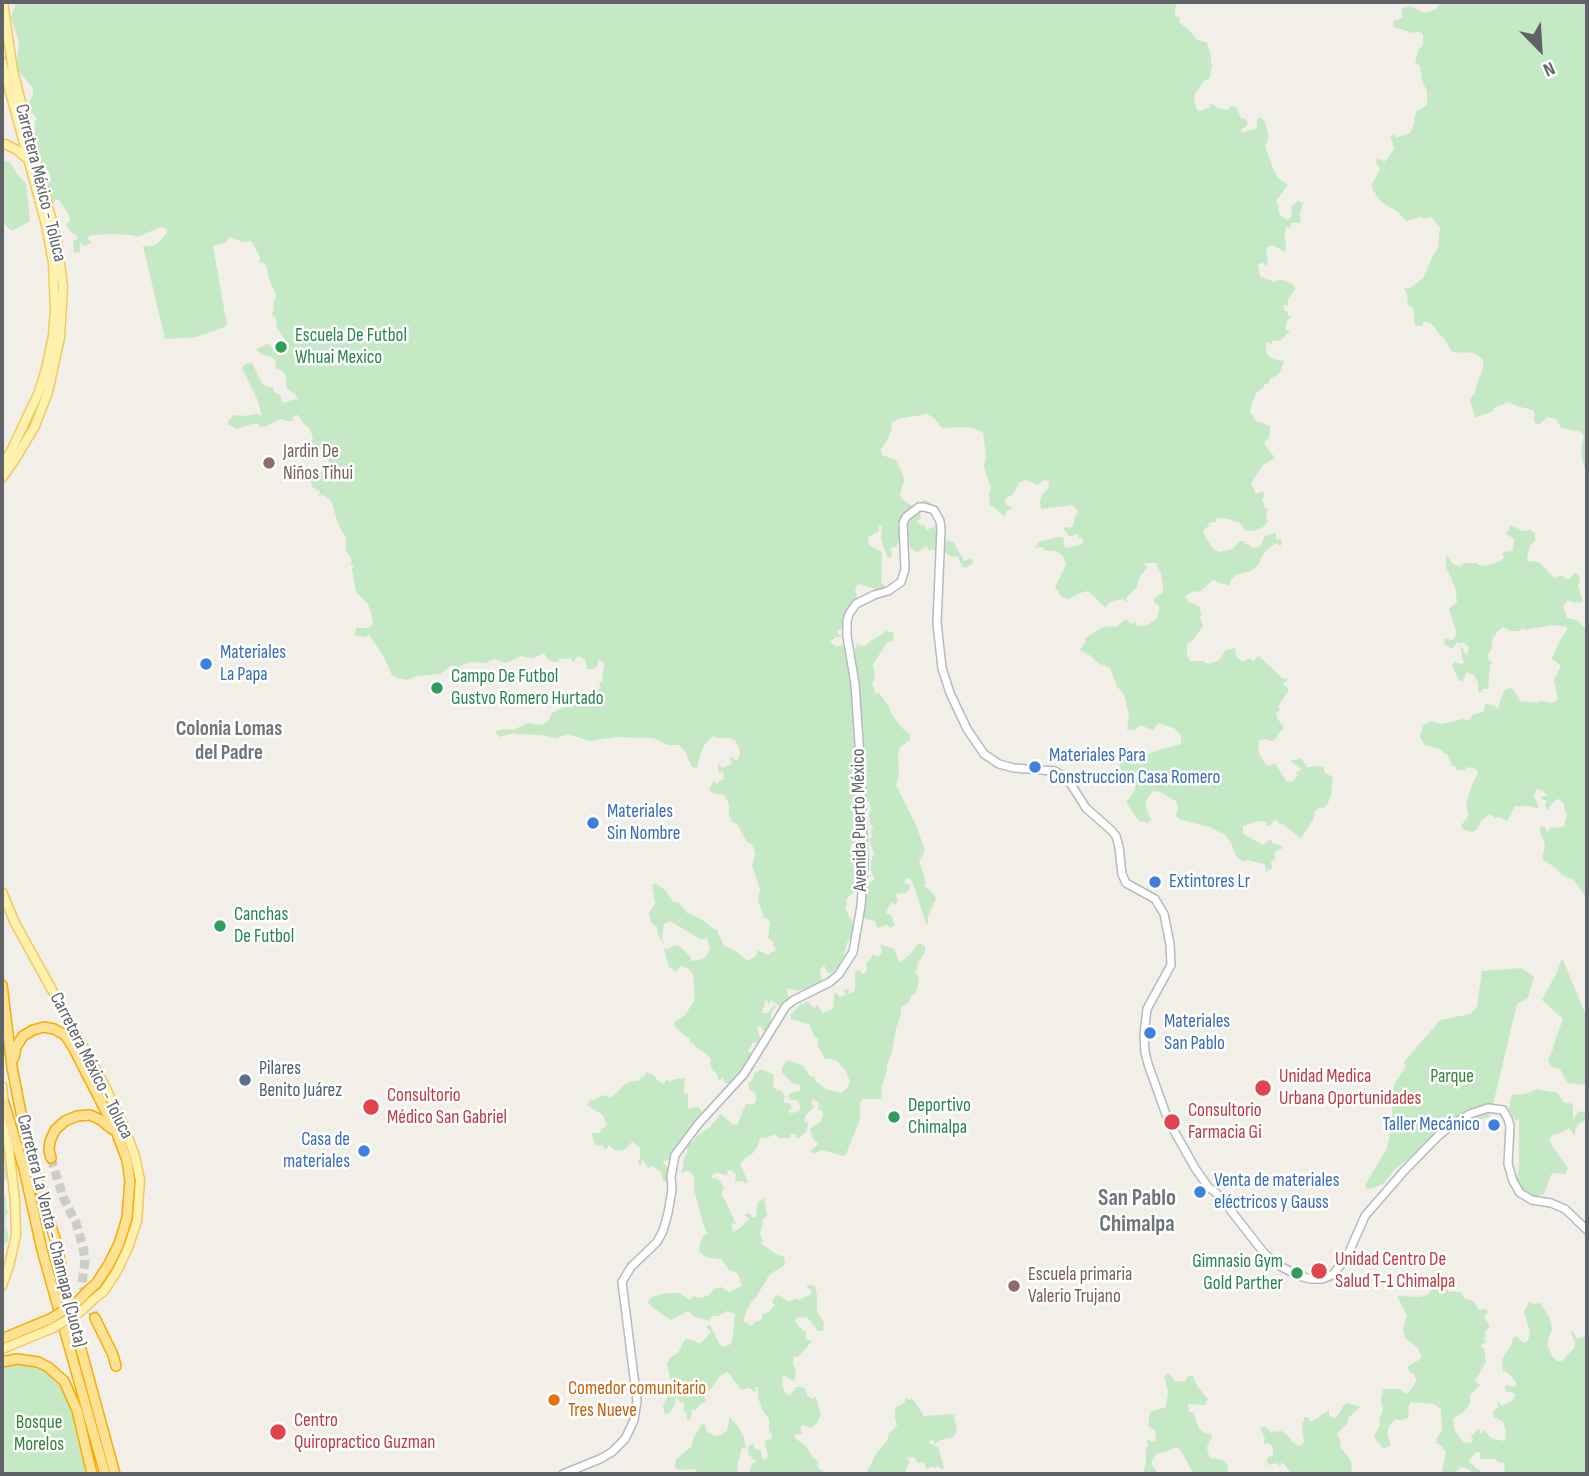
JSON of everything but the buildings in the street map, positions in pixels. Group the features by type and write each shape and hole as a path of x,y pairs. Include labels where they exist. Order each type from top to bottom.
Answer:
{"highway":[{"name":"Carretera La Venta - Chamapa (Cuota)","path":"2,985 12,1067 27,1144 57,1246 67,1298 115,1474"},
{"path":"2,1339 52,1323 76,1303 93,1294 119,1244 127,1219 130,1181 120,1139 65,1035 44,1027 23,1036 16,1047 12,1067"},
{"name":"Carretera La Venta - Chamapa (Cuota)","path":"4,1102 24,1169 42,1250 105,1474"},
{"path":"51,1158 50,1141 55,1130 65,1121 77,1116 90,1115 102,1120 120,1139"},
{"path":"95,1318 116,1366"},
{"path":"2,1362 18,1359 38,1362 64,1381 77,1410 92,1474"}],"main road":[{"name":"Carretera México - Toluca","path":"2,478 35,426 48,392 60,337 63,287 55,229 13,71 3,2"},
{"name":"Carretera México - Toluca","path":"2,62 46,225 53,263 55,310 53,336 39,392 2,466"},
{"path":"4,145 14,138 19,128"},
{"path":"4,145 17,150 29,161"},
{"name":"Avenida Puerto México","path":"563,1474 607,1456 625,1439 634,1420 637,1401 622,1282 631,1267 657,1242 663,1231 675,1156 699,1123 744,1074 786,1006 830,982 839,974 853,952 861,906 864,864 855,684 847,621 856,604 901,582 905,569 903,523 906,517 919,507 934,510 941,529 937,631 942,668 950,693 967,729 988,758 1014,768 1055,771 1067,778 1086,808 1116,836 1126,883 1159,904 1168,927 1171,965 1147,1010 1144,1034 1148,1064 1168,1120 1195,1168 1268,1257 1299,1276 1322,1279 1332,1275 1346,1259 1365,1216 1404,1171 1453,1124 1488,1108 1503,1110 1507,1116 1510,1126 1508,1164 1520,1194 1565,1209 1587,1230"},
{"name":"Carretera México - Toluca","path":"2,892 15,923 105,1086 135,1156 140,1180 137,1221 117,1271 104,1291 93,1294"},
{"path":"2,1086 15,1201 16,1235 2,1286"},
{"path":"2,1349 52,1323"}],"green space":[{"path":"14,2 1176,2 1175,16 1180,18 1179,22 1196,39 1208,43 1211,55 1213,66 1210,78 1203,82 1195,94 1197,110 1210,107 1210,103 1220,109 1227,110 1232,106 1237,108 1248,125 1241,133 1257,128 1257,120 1261,117 1269,137 1265,146 1273,168 1278,178 1288,185 1276,201 1280,215 1288,220 1292,216 1291,207 1298,201 1303,203 1301,221 1291,223 1291,228 1286,226 1285,253 1272,245 1266,248 1266,267 1264,263 1258,264 1260,276 1274,282 1280,279 1296,288 1288,300 1288,306 1283,305 1287,315 1291,316 1285,330 1290,331 1281,340 1272,341 1271,345 1266,343 1268,355 1284,361 1279,374 1256,393 1250,412 1256,421 1270,426 1269,438 1264,443 1275,458 1263,465 1251,483 1256,494 1263,491 1262,501 1268,510 1268,522 1253,531 1245,530 1240,523 1229,519 1217,518 1216,522 1208,523 1210,526 1205,528 1203,533 1213,549 1219,552 1232,549 1240,541 1245,541 1244,544 1250,545 1251,548 1260,547 1265,536 1276,532 1276,539 1282,540 1281,546 1276,543 1270,547 1258,565 1251,571 1236,575 1229,586 1213,580 1200,592 1194,591 1185,596 1188,602 1201,608 1199,610 1203,626 1187,644 1187,656 1190,661 1203,661 1208,664 1218,661 1226,650 1235,648 1236,656 1242,662 1250,658 1253,661 1259,656 1283,679 1288,678 1283,683 1289,690 1276,713 1284,728 1276,739 1260,740 1259,753 1268,766 1275,763 1287,782 1293,781 1298,775 1295,773 1302,769 1290,761 1301,758 1307,767 1323,766 1325,773 1333,777 1328,803 1323,809 1321,807 1316,810 1301,838 1281,823 1280,825 1277,820 1267,826 1266,822 1258,821 1243,826 1243,834 1263,845 1271,839 1273,844 1283,848 1274,852 1272,868 1266,872 1265,864 1247,860 1243,862 1236,856 1225,835 1210,827 1179,819 1176,816 1176,801 1160,792 1153,791 1146,801 1151,819 1148,823 1139,821 1127,804 1135,790 1136,782 1121,770 1116,753 1113,752 1123,752 1125,756 1139,761 1138,765 1143,763 1145,756 1155,751 1181,744 1181,735 1174,728 1158,723 1153,731 1141,725 1134,730 1127,730 1129,716 1125,697 1110,668 1080,650 1085,638 1099,629 1117,627 1125,619 1132,624 1135,622 1137,626 1148,625 1156,619 1159,606 1154,602 1154,598 1163,592 1163,586 1156,563 1144,563 1147,568 1140,576 1137,587 1126,598 1127,602 1123,599 1114,601 1108,603 1106,608 1088,591 1068,599 1062,597 1055,587 1066,565 1063,556 1056,551 1043,550 1042,547 1035,548 1038,542 1059,537 1063,537 1065,548 1084,542 1078,534 1069,536 1063,528 1070,528 1074,524 1078,511 1072,505 1041,509 1040,501 1048,489 1049,481 1043,480 1038,485 1026,480 1019,483 1013,494 1004,500 1007,506 1013,507 1006,512 1005,517 990,506 991,488 984,467 986,455 983,432 968,427 942,428 926,413 892,422 891,431 881,449 882,455 896,460 902,473 905,481 900,496 912,506 925,500 932,503 920,513 921,519 917,520 917,523 924,524 926,530 938,525 940,538 947,543 948,540 954,543 964,561 972,558 973,563 965,568 958,557 950,556 941,549 928,550 927,546 917,552 907,543 898,542 896,547 893,546 889,550 892,551 891,557 888,558 881,540 882,526 879,525 879,531 868,537 869,545 882,552 881,582 886,592 858,584 855,589 858,602 842,629 837,631 844,637 836,637 830,642 837,647 842,644 850,657 857,644 864,646 886,631 893,632 894,640 887,643 873,664 875,677 872,686 875,694 879,693 892,715 910,734 910,740 900,747 898,752 899,773 896,785 925,850 919,861 926,882 924,886 936,899 926,924 911,879 907,878 904,883 909,884 910,888 906,893 896,894 898,902 894,905 892,902 886,913 891,915 895,925 890,928 886,924 877,928 875,921 865,919 862,915 861,904 866,898 860,881 868,884 875,879 871,871 874,853 869,840 874,827 870,824 870,804 865,798 855,810 854,817 861,820 861,827 855,843 850,845 854,855 854,847 862,878 858,880 858,884 855,883 855,890 846,900 845,909 852,921 854,932 847,943 844,956 830,974 824,965 820,970 822,981 799,991 787,988 788,996 792,1000 779,1006 771,1000 769,1005 766,999 762,1013 768,1013 773,1006 776,1007 772,1011 769,1029 764,1031 760,1025 757,1028 761,1042 753,1043 748,1051 754,1055 755,1064 750,1071 733,1078 731,1083 725,1083 723,1077 719,1081 712,1070 711,1059 692,1042 689,1043 690,1038 674,1026 674,1022 685,1015 695,1000 693,974 688,968 680,966 674,971 668,965 664,948 678,945 692,961 703,959 710,948 707,939 700,939 670,921 664,924 664,947 657,927 651,923 649,913 655,904 652,885 655,883 687,913 717,930 724,946 736,951 748,961 756,956 758,950 768,955 777,949 773,945 774,942 768,938 770,923 764,918 758,900 760,889 752,866 755,855 753,845 747,842 737,824 732,822 729,804 724,795 709,790 714,781 717,785 724,779 723,771 719,773 718,762 722,768 732,764 732,757 737,761 740,755 735,740 716,738 714,735 705,744 697,768 692,767 685,751 679,745 668,745 653,738 616,737 589,741 568,734 556,738 514,733 499,737 495,731 513,730 528,723 543,725 552,713 564,707 572,698 587,695 591,697 601,688 599,682 603,681 603,661 598,660 598,666 587,669 585,659 578,656 573,663 571,658 553,662 547,659 544,653 533,658 521,656 506,663 495,659 486,663 469,662 459,667 452,665 440,674 416,676 407,680 392,675 369,635 355,635 356,628 369,628 373,624 372,617 368,604 356,592 352,568 354,566 350,564 352,560 346,550 346,538 338,524 332,502 323,495 318,496 320,492 312,487 311,478 327,466 329,461 311,449 307,451 306,448 311,446 313,437 309,428 298,415 293,416 293,421 281,419 264,427 252,424 237,429 228,424 234,415 262,416 242,368 245,364 252,363 263,385 274,388 273,392 280,395 283,403 295,399 299,402 295,394 287,389 284,372 276,368 275,359 256,350 268,343 275,352 287,347 272,314 276,297 266,265 262,262 259,264 260,257 251,241 244,242 229,237 225,243 213,246 227,326 197,337 165,339 143,246 157,244 167,230 161,227 137,237 91,235 87,238 92,243 84,246 80,242 80,252 74,253 73,240 77,240 78,236 66,225 70,221 69,215 60,201 56,199 53,204 50,194 45,193 42,180 46,182 51,177 49,171 40,163 38,143 35,142 37,119 24,103 28,103 33,95 33,88 13,65 17,62 19,42 11,17"},
{"path":"1441,2 1587,2 1587,472 1581,450 1584,436 1579,430 1561,428 1556,419 1546,417 1539,425 1534,422 1533,410 1509,402 1475,418 1470,399 1475,393 1483,369 1483,360 1474,353 1452,352 1432,324 1424,321 1422,326 1416,326 1414,309 1408,305 1404,288 1409,289 1423,278 1438,248 1440,228 1431,216 1406,221 1378,198 1371,186 1380,169 1376,162 1378,158 1384,162 1394,149 1390,137 1410,133 1416,112 1427,105 1427,91 1422,81 1420,66 1415,63 1418,51 1423,45 1423,34 1394,27 1393,21 1402,18 1402,9 1409,6 1426,13 1436,9"},
{"path":"2,160 10,162 26,183 30,221 12,231 2,222"},
{"path":"1510,525 1535,533 1528,561 1539,562 1554,578 1563,575 1568,580 1575,573 1579,575 1578,585 1583,602 1568,600 1563,606 1567,618 1577,620 1587,630 1587,898 1574,880 1562,875 1542,859 1545,845 1539,828 1543,826 1547,833 1550,828 1564,827 1567,814 1559,799 1555,800 1547,811 1547,801 1541,799 1542,796 1547,796 1542,790 1536,789 1534,796 1538,809 1515,806 1507,821 1490,814 1476,830 1472,832 1463,829 1461,826 1468,816 1466,803 1478,774 1476,769 1468,767 1456,770 1447,754 1425,745 1420,737 1423,725 1432,721 1441,724 1463,719 1469,721 1473,715 1484,711 1485,703 1499,710 1504,691 1510,688 1520,701 1553,703 1558,699 1554,680 1561,666 1551,660 1567,627 1554,625 1527,631 1523,628 1510,631 1503,627 1492,640 1488,655 1489,661 1493,662 1490,665 1488,689 1483,689 1480,693 1474,675 1467,672 1462,682 1452,666 1454,662 1465,662 1462,659 1461,645 1466,655 1468,646 1462,642 1457,642 1453,649 1445,645 1444,639 1453,640 1457,633 1449,609 1457,602 1455,587 1446,567 1446,554 1452,563 1460,567 1464,563 1486,566 1502,560 1505,556 1501,554 1513,551 1514,539 1505,533"},
{"path":"919,943 925,946 925,952 915,972 919,981 915,994 901,1007 881,1089 882,1099 862,1099 860,1119 846,1154 843,1156 822,1150 810,1152 818,1144 811,1136 813,1134 810,1129 820,1122 823,1116 822,1110 818,1110 819,1103 813,1099 811,1104 815,1106 806,1115 804,1122 808,1122 807,1131 800,1138 795,1134 791,1134 790,1138 779,1138 774,1134 767,1138 760,1137 758,1146 740,1164 748,1182 735,1182 736,1174 730,1170 727,1171 728,1175 712,1175 712,1178 718,1179 724,1187 721,1196 736,1224 731,1223 733,1232 749,1219 744,1215 749,1213 756,1217 758,1202 764,1198 767,1216 763,1219 760,1234 763,1241 760,1243 784,1257 785,1265 770,1274 752,1301 744,1322 752,1326 761,1320 763,1314 775,1305 772,1302 775,1296 778,1295 789,1302 810,1295 812,1292 806,1285 815,1286 817,1312 824,1323 823,1331 818,1331 808,1318 798,1317 795,1320 806,1332 806,1339 812,1341 798,1357 794,1357 794,1381 783,1375 782,1384 785,1393 790,1396 796,1387 801,1387 805,1388 812,1399 816,1397 821,1415 810,1428 804,1425 800,1427 803,1434 795,1434 795,1438 807,1447 813,1458 819,1462 819,1469 827,1474 749,1474 752,1464 756,1462 748,1454 748,1447 753,1443 755,1449 761,1450 762,1458 766,1460 768,1455 764,1441 771,1439 772,1435 769,1419 758,1398 758,1387 755,1387 756,1392 748,1388 741,1390 728,1372 721,1375 710,1390 704,1392 706,1402 692,1410 691,1418 687,1421 687,1413 683,1410 685,1404 676,1397 675,1405 669,1413 665,1414 663,1406 671,1382 667,1364 670,1358 678,1353 685,1339 699,1343 703,1341 711,1332 706,1327 710,1325 720,1345 729,1345 732,1342 735,1314 727,1311 712,1316 709,1321 693,1316 688,1311 671,1320 648,1302 652,1297 666,1293 679,1293 690,1300 694,1296 708,1296 714,1289 721,1287 729,1292 742,1286 738,1274 729,1270 722,1260 706,1257 700,1252 703,1236 708,1234 703,1224 692,1173 681,1173 688,1143 678,1144 671,1159 662,1162 670,1169 671,1180 668,1185 664,1180 662,1182 660,1171 652,1166 648,1168 642,1158 641,1165 638,1164 640,1147 632,1142 624,1150 616,1151 609,1145 606,1150 602,1145 596,1146 591,1133 600,1133 601,1129 607,1126 603,1115 587,1105 590,1100 603,1095 611,1098 624,1085 645,1076 646,1071 664,1084 667,1079 670,1082 685,1078 684,1093 688,1094 688,1107 700,1108 702,1115 690,1127 689,1141 692,1143 721,1114 737,1125 746,1104 756,1102 756,1094 750,1090 748,1084 761,1069 774,1075 775,1089 785,1096 783,1103 789,1103 792,1107 788,1111 790,1115 791,1112 800,1110 800,1105 797,1100 790,1100 788,1095 800,1090 800,1085 794,1084 782,1073 782,1067 788,1060 803,1066 810,1076 815,1077 815,1081 826,1089 841,1093 850,1082 846,1071 837,1061 825,1059 809,1024 791,1019 790,1015 806,1001 815,1009 816,1004 823,1013 833,1009 835,992 840,997 845,995 844,989 849,990 849,994 855,991 855,972 860,970 862,975 867,971 866,963 873,954 878,957 882,952 880,944 894,949 900,963"},
{"path":"1562,958 1587,1018 1587,1085 1567,1083 1560,1069 1551,1067 1548,1059 1563,1019 1542,1000"},
{"name":"Parque","path":"1521,968 1534,977 1528,998 1517,1004 1490,1117 1457,1125 1396,1168 1383,1184 1367,1190 1365,1185 1387,1148 1394,1085 1406,1066 1404,1062 1440,1020 1470,1014 1477,1007 1482,971"},
{"path":"1537,1089 1558,1093 1563,1102 1573,1104 1573,1120 1578,1112 1587,1111 1587,1120 1578,1124 1575,1136 1569,1128 1549,1139 1568,1168 1565,1174 1552,1173 1544,1194 1529,1200 1516,1184 1519,1168 1519,1119 1515,1121 1509,1109 1512,1094 1529,1093"},
{"path":"2,1127 5,1127 9,1173 2,1184"},
{"path":"2,1184 8,1213 5,1226 8,1241 5,1245 2,1237"},
{"path":"1439,1283 1443,1283 1449,1292 1461,1292 1464,1298 1473,1301 1479,1310 1487,1309 1484,1317 1490,1326 1485,1331 1486,1337 1483,1340 1487,1341 1480,1346 1484,1348 1486,1362 1475,1381 1480,1385 1470,1395 1470,1403 1463,1413 1453,1418 1455,1431 1464,1443 1471,1443 1474,1439 1470,1438 1479,1428 1481,1435 1484,1430 1492,1439 1505,1441 1504,1424 1502,1420 1494,1418 1493,1411 1499,1407 1496,1400 1502,1406 1512,1401 1516,1394 1505,1391 1506,1385 1515,1387 1516,1382 1503,1371 1502,1359 1513,1338 1516,1336 1524,1343 1528,1341 1530,1332 1524,1312 1529,1302 1540,1303 1550,1318 1552,1330 1547,1344 1557,1361 1562,1361 1574,1348 1575,1342 1570,1331 1577,1339 1587,1333 1587,1474 1505,1474 1504,1463 1496,1459 1480,1459 1480,1452 1476,1452 1468,1462 1480,1470 1480,1474 1473,1474 1461,1467 1453,1474 1443,1474 1446,1453 1441,1445 1436,1443 1442,1430 1441,1409 1434,1404 1411,1402 1408,1418 1396,1419 1389,1426 1387,1433 1391,1445 1384,1449 1376,1440 1374,1436 1383,1411 1383,1389 1399,1389 1407,1394 1417,1381 1407,1367 1422,1358 1418,1348 1405,1338 1403,1329 1407,1316 1397,1296 1427,1295"},
{"name":"Bosque Morelos","path":"2,1364 38,1366 59,1381 67,1395 86,1474 2,1474"},
{"path":"1168,1373 1175,1381 1185,1382 1188,1376 1194,1376 1198,1387 1208,1399 1205,1405 1188,1404 1189,1412 1193,1412 1199,1429 1211,1434 1208,1453 1210,1458 1223,1460 1228,1466 1228,1472 1225,1474 1193,1474 1176,1447 1157,1453 1151,1463 1158,1474 1143,1474 1148,1439 1152,1442 1156,1440 1155,1430 1148,1426 1150,1412 1166,1407 1168,1391 1164,1376"},
{"path":"905,1397 909,1400 912,1398 924,1416 956,1414 956,1434 935,1444 931,1438 929,1443 938,1447 944,1468 932,1466 927,1469 924,1462 918,1463 915,1458 910,1457 907,1458 910,1463 905,1474 866,1474 876,1454 897,1426 895,1408 905,1402"},
{"path":"1348,1403 1360,1407 1337,1434 1341,1448 1351,1461 1352,1474 1295,1474 1282,1462 1280,1466 1277,1463 1268,1465 1267,1458 1273,1455 1273,1448 1269,1443 1263,1444 1265,1439 1260,1428 1265,1426 1271,1432 1282,1431 1299,1446 1304,1442 1304,1417 1308,1417 1311,1422 1329,1410 1329,1416 1336,1418"},
{"path":"729,1417 738,1426 746,1447 742,1447 738,1474 697,1474 695,1469 675,1468 676,1459 691,1447 702,1424 707,1432 715,1436 722,1435 726,1433"}],"tunnel":[{"path":"51,1158 83,1247 85,1260 82,1284 95,1318"}],"place":[{"name":"Escuela De Futbol Whuai Mexico","path":"281,347"},
{"name":"Jardin De Niños Tihui","path":"269,463"},
{"name":"Materiales La Papa","path":"206,664"},
{"name":"Campo De Futbol Gustvo Romero Hurtado","path":"437,688"},
{"name":"Materiales Para Construccion Casa Romero","path":"1035,767"},
{"name":"Materiales Sin Nombre","path":"593,823"},
{"name":"Extintores Lr","path":"1155,882"},
{"name":"Canchas De Futbol","path":"220,926"},
{"name":"Materiales San Pablo","path":"1150,1033"},
{"name":"Pilares Benito Juárez","path":"245,1080"},
{"name":"Unidad Medica Urbana Oportunidades","path":"1263,1088"},
{"name":"Consultorio Médico San Gabriel","path":"371,1107"},
{"name":"Deportivo Chimalpa","path":"894,1117"},
{"name":"Consultorio Farmacia Gi","path":"1172,1122"},
{"name":"Taller Mecánico","path":"1494,1125"},
{"name":"Casa de materiales","path":"364,1151"},
{"name":"Venta de materiales eléctricos y Gauss","path":"1200,1192"},
{"name":"Unidad Centro De Salud T-1 Chimalpa","path":"1319,1271"},
{"name":"Gimnasio Gym Gold Parther","path":"1297,1273"},
{"name":"Escuela primaria Valerio Trujano","path":"1014,1286"},
{"name":"Comedor comunitario Tres Nueve","path":"554,1400"},
{"name":"Centro Quiropractico Guzman","path":"278,1432"}],"district":[{"name":"Colonia Lomas del Padre","path":"229,742"},
{"name":"San Pablo Chimalpa","path":"1137,1212"}]}
